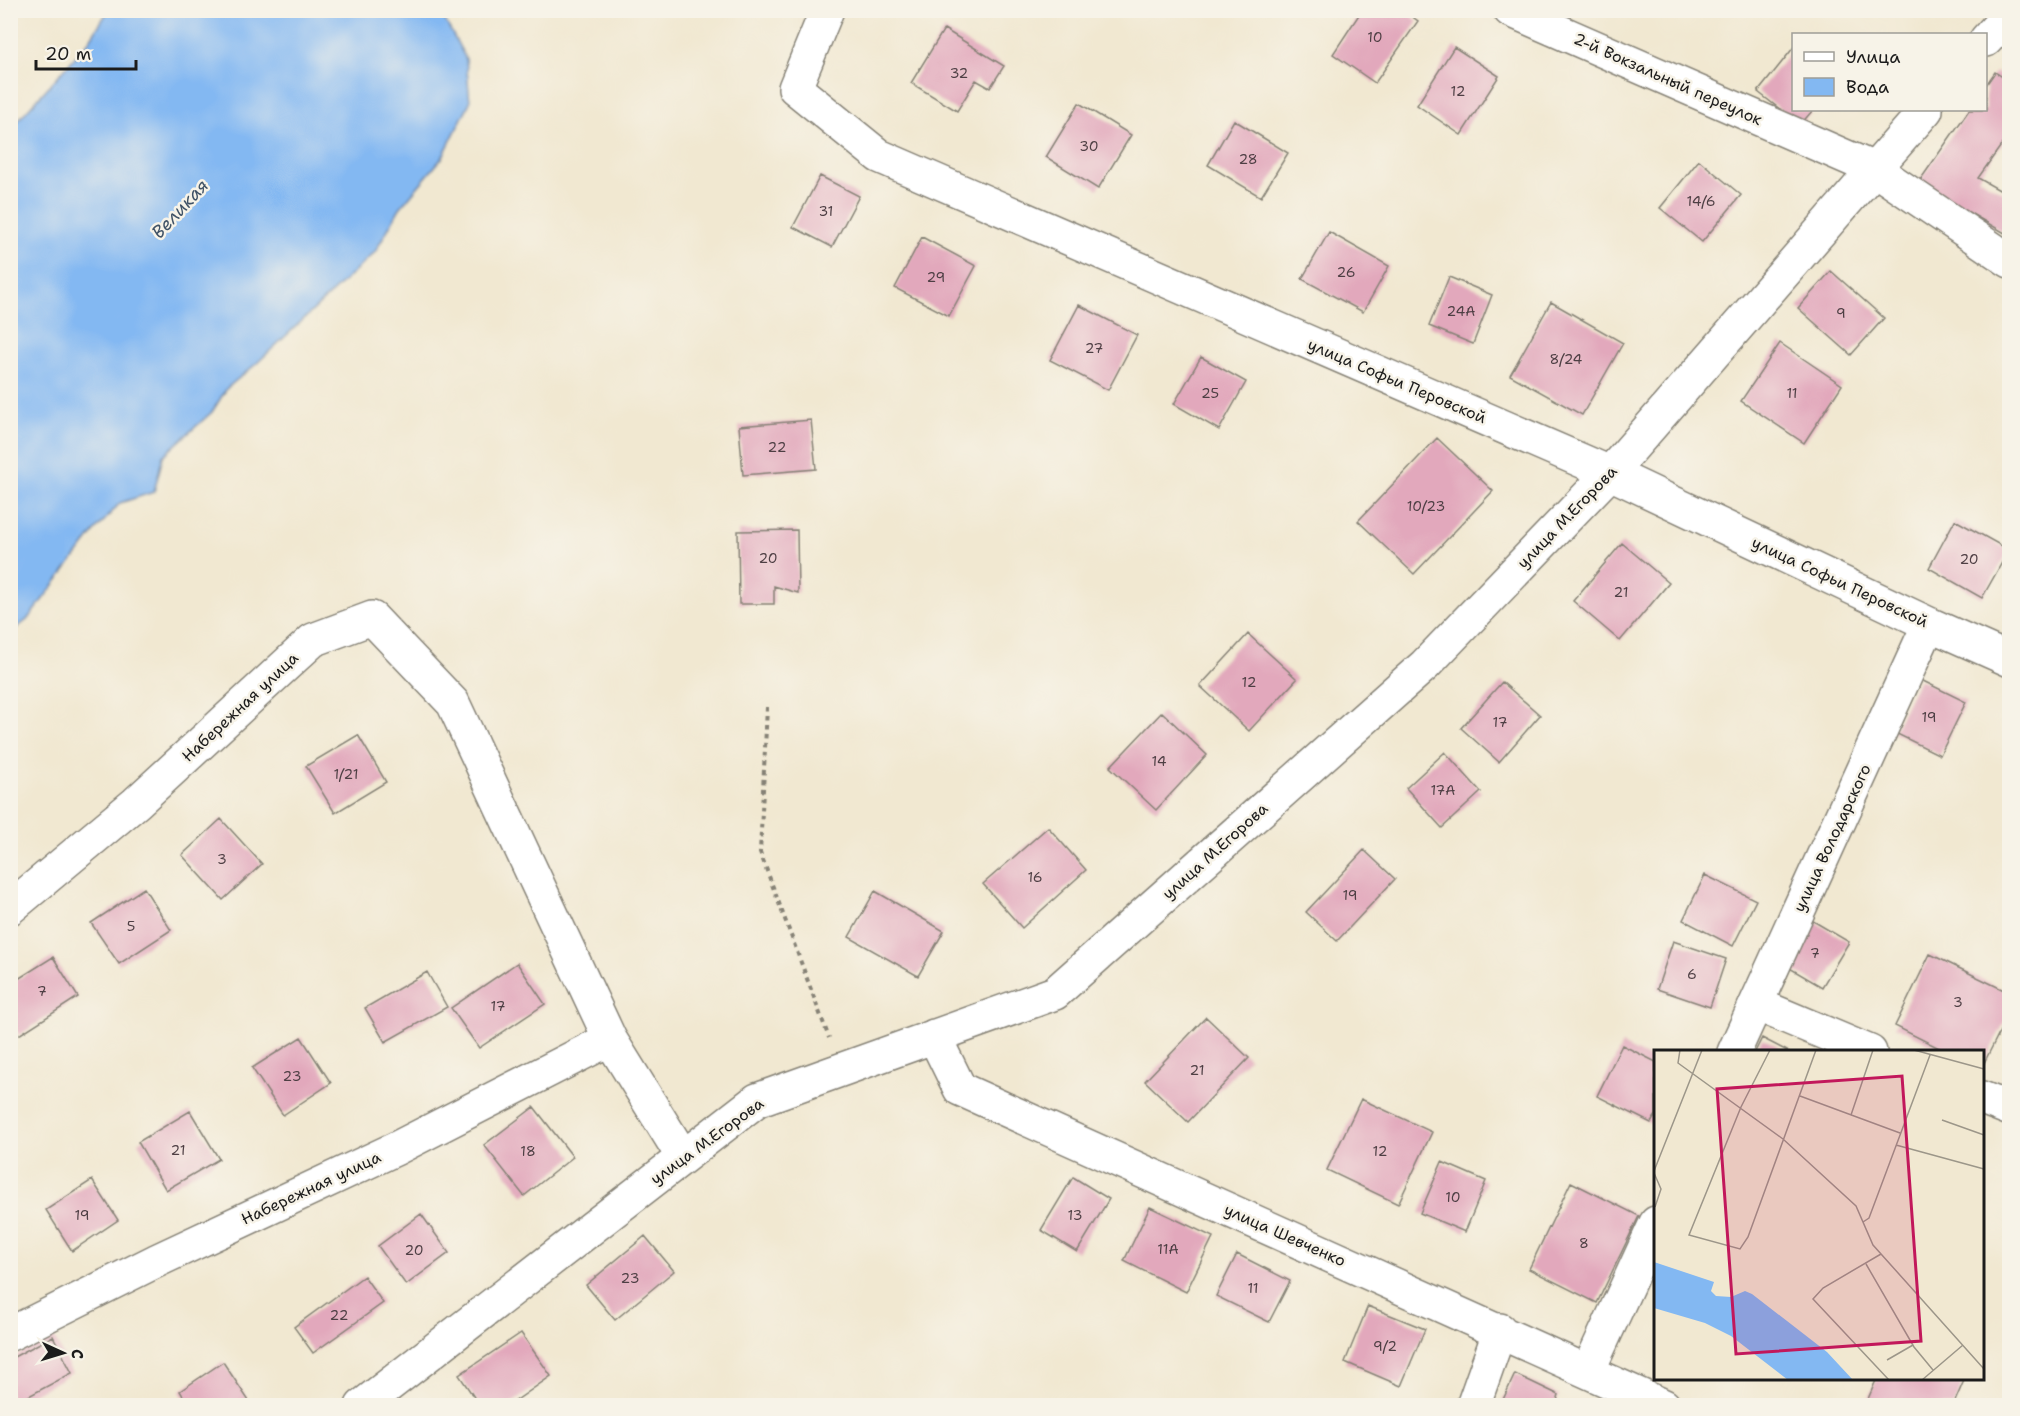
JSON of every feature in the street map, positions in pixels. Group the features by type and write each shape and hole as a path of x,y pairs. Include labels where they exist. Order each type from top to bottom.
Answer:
{"street":[{"name":"улица Софьи Перовской","path":"827,10 795,88 879,156 1610,473 2010,660"},
{"name":"2-й Вокзальный переулок","path":"1510,10 1874,169 2010,261"},
{"path":"1987,39 2010,13"},
{"name":"улица М.Егорова","path":"362,1406 756,1100 1055,993 1425,664 1610,473 1925,111"},
{"name":"Набережная улица","path":"10,908 136,803 313,640 372,618 453,703 610,1039 395,1149 156,1261 10,1334"},
{"name":"улица Володарского","path":"1735,1050 1929,624"},
{"path":"1756,1004 1865,1050"},
{"name":"улица Шевченко","path":"934,1036 960,1089 1500,1330 1664,1406"},
{"path":"610,1039 683,1157"},
{"path":"1984,1098 2010,1109"},
{"path":"1588,1371 1654,1227"},
{"path":"1473,1406 1500,1330"}],"path":[{"path":"767,707 760,852 841,1070"}],"water":[{"name":"Великая","path":"108,11 440,11 466,59 470,102 442,158 400,208 375,252 256,364 227,388 212,412 163,456 154,492 120,503 96,530 27,620 11,632 11,128 87,44"}],"building":[{"path":"1362,10 1403,10 1418,21 1375,83 1333,54"},
{"path":"944,29 1004,66 990,88 976,80 957,111 911,83"},
{"path":"1454,47 1499,76 1461,135 1417,105"},
{"path":"1792,50 1792,111 1812,111 1800,125 1758,92"},
{"path":"1995,72 2010,82 2010,133 1978,178 2010,196 2010,236 1918,183 1968,111 1987,111 1987,84"},
{"path":"1079,103 1131,135 1098,189 1046,157"},
{"path":"1234,120 1288,153 1261,197 1208,165"},
{"path":"1699,160 1741,195 1702,242 1660,208"},
{"path":"820,176 859,196 832,247 793,227"},
{"path":"1329,232 1389,266 1363,312 1302,279"},
{"path":"922,237 976,266 949,316 895,288"},
{"path":"1831,271 1884,318 1851,355 1798,308"},
{"path":"1449,277 1492,295 1473,344 1429,326"},
{"path":"1551,302 1623,343 1582,415 1510,375"},
{"path":"1079,305 1137,335 1108,390 1050,360"},
{"path":"1780,343 1842,385 1804,443 1741,401"},
{"path":"1201,357 1246,382 1219,430 1174,404"},
{"path":"811,420 816,469 743,475 739,426"},
{"path":"1437,438 1493,491 1414,574 1358,521"},
{"path":"1955,520 2009,550 1982,598 1929,568"},
{"path":"797,530 798,593 774,586 774,604 739,604 738,531"},
{"path":"1622,543 1669,583 1620,641 1573,601"},
{"path":"1248,634 1297,679 1249,731 1200,686"},
{"path":"1919,679 1966,702 1940,755 1893,732"},
{"path":"1502,682 1540,715 1499,762 1461,728"},
{"path":"1162,712 1207,755 1156,810 1110,767"},
{"path":"358,735 386,782 335,813 306,766"},
{"path":"1445,752 1481,792 1442,828 1406,788"},
{"path":"221,819 262,864 223,900 182,855"},
{"path":"1048,827 1086,870 1022,928 983,884"},
{"path":"1364,850 1395,879 1337,941 1306,912"},
{"path":"1705,875 1756,900 1733,946 1683,920"},
{"path":"144,888 171,930 119,964 91,923"},
{"path":"875,891 944,931 918,976 849,937"},
{"path":"1808,918 1849,942 1822,987 1781,963"},
{"path":"1673,941 1726,959 1710,1007 1657,989"},
{"path":"1930,954 2010,993 2010,1011 1984,1063 1984,1050 1943,1050 1895,1026"},
{"path":"53,957 78,997 19,1035 10,1021 10,984"},
{"path":"517,963 545,1004 479,1048 451,1008"},
{"path":"427,972 447,1007 385,1042 365,1008"},
{"path":"1206,1017 1249,1058 1188,1122 1145,1081"},
{"path":"301,1037 331,1083 283,1115 252,1068"},
{"path":"1762,1038 1785,1050 1756,1050"},
{"path":"1622,1045 1654,1061 1654,1118 1651,1123 1597,1096"},
{"path":"1361,1099 1432,1132 1398,1204 1327,1170"},
{"path":"534,1107 573,1157 524,1196 484,1145"},
{"path":"190,1111 219,1159 166,1190 138,1142"},
{"path":"1442,1162 1486,1181 1465,1232 1420,1213"},
{"path":"1073,1177 1109,1199 1077,1252 1041,1230"},
{"path":"92,1180 118,1220 72,1251 46,1210"},
{"path":"1571,1182 1639,1216 1597,1303 1529,1269"},
{"path":"1150,1207 1213,1237 1186,1292 1124,1261"},
{"path":"421,1214 449,1253 406,1285 378,1246"},
{"path":"645,1236 674,1271 615,1320 586,1285"},
{"path":"1237,1254 1290,1281 1269,1322 1216,1296"},
{"path":"364,1276 383,1303 313,1353 294,1327"},
{"path":"1368,1306 1425,1329 1401,1386 1345,1362"},
{"path":"521,1333 551,1376 508,1406 480,1406 459,1375"},
{"path":"53,1336 72,1373 14,1404 10,1398 10,1359"},
{"path":"223,1362 251,1404 189,1406 180,1391"},
{"path":"1515,1374 1559,1395 1555,1406 1500,1406"},
{"path":"1876,1380 1964,1380 1953,1406 1865,1406"}]}
